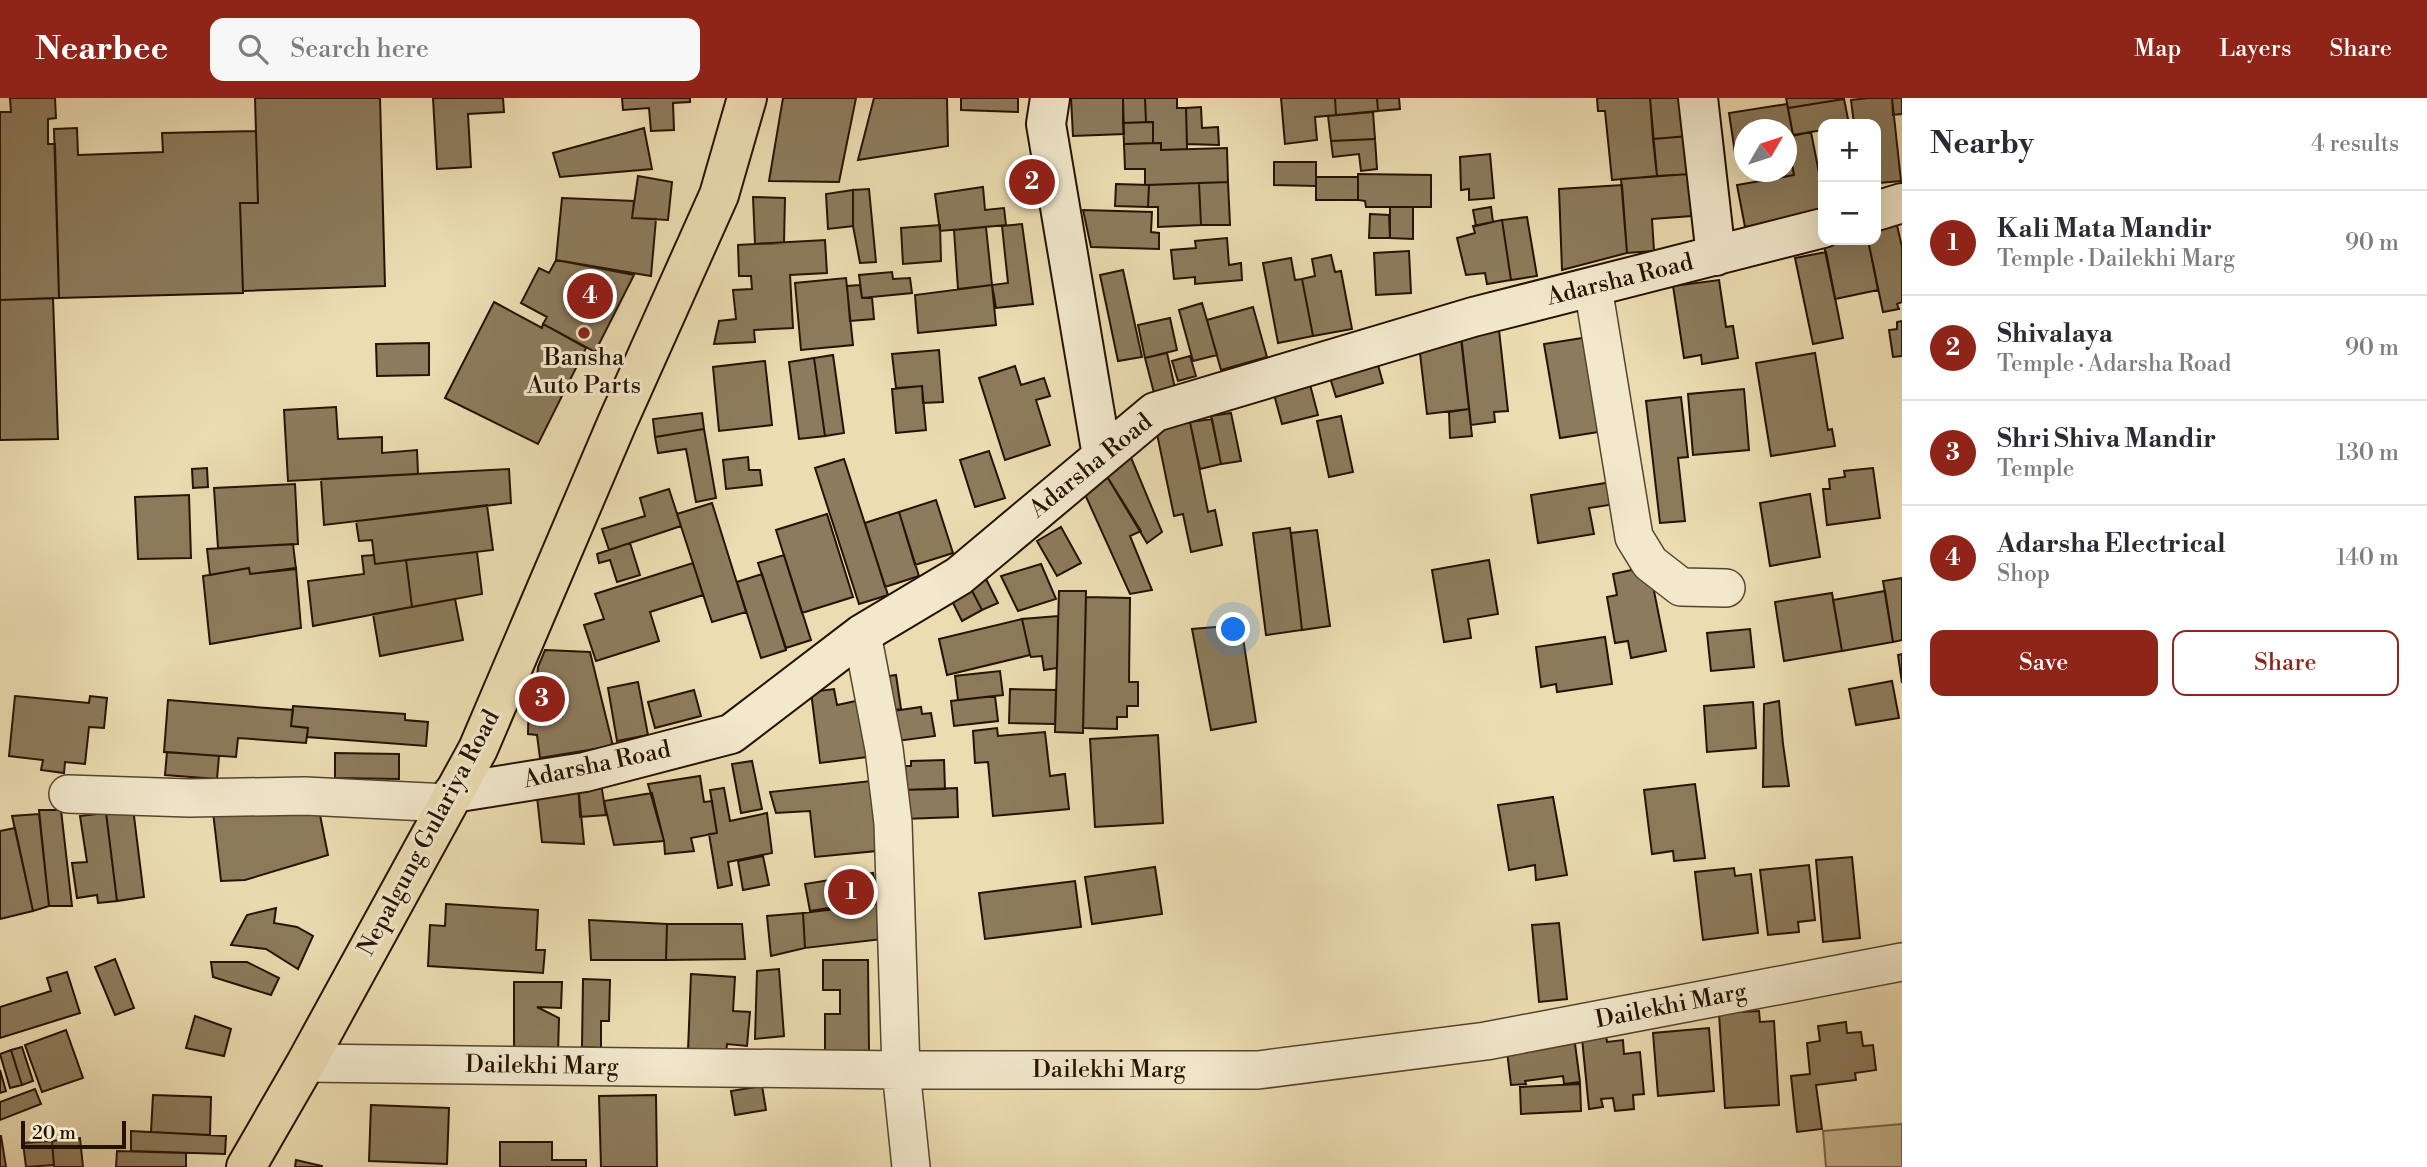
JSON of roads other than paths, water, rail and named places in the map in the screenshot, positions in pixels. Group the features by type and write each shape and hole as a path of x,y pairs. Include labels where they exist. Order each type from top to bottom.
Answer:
{"main road":[{"name":"Nepalgung Gulariya Road","path":"246,1167 478,749 617,423 719,195 747,98"},
{"path":"1050,98 1046,124 1102,456"},
{"path":"1698,98 1716,256"},
{"path":"1881,209 1902,203"},
{"name":"Adarsha Road","path":"451,798 585,772 731,734 862,634 958,576 1155,412 1473,317 1818,229"}],"street":[{"path":"1593,287 1634,537 1650,563 1681,587 1726,588"},
{"path":"862,634 884,749 893,823 901,1070 911,1167"},
{"path":"68,794 188,798 451,798"},
{"name":"Dailekhi Marg","path":"306,1063 901,1070 1258,1070 1486,1041 1902,962"}],"place":[{"name":"Shivalaya","path":"1032,182"},
{"name":"Adarsha Electrical","path":"590,296"},
{"name":"Bansha Auto Parts","path":"584,333"},
{"name":"Shri Shiva Mandir","path":"542,699"},
{"name":"Kali Mata Mandir","path":"851,892"}]}
